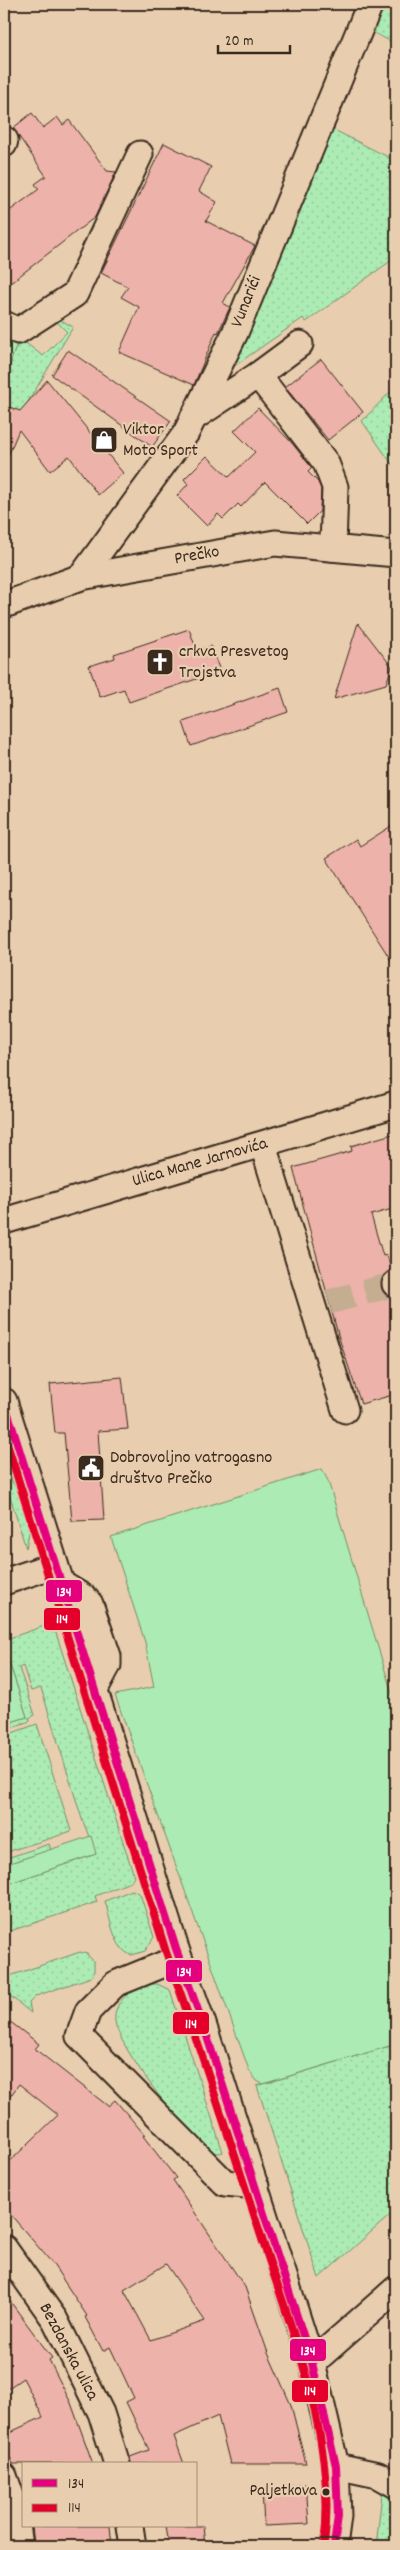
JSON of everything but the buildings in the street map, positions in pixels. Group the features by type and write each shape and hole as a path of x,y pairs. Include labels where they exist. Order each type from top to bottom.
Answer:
{"street":[{"name":"Vunarići","path":"81,577 186,433 234,333 370,4"},
{"path":"4,324 18,331 75,294 140,154"},
{"path":"193,418 258,375 300,344"},
{"path":"258,375 326,463 335,487 333,548"},
{"name":"Prečko","path":"4,605 81,577 275,543 396,554"},
{"name":"Ulica Mane Jarnovića","path":"4,1221 396,1104"},
{"path":"263,1145 322,1304 345,1410"},
{"path":"4,1401 94,1691 312,2362 336,2466 338,2516 334,2546"},
{"path":"4,1582 57,1574"},
{"path":"180,1958 116,1984 88,2011 79,2036 225,2182 256,2186"},
{"name":"Bezdanska ulica","path":"4,2248 55,2320 101,2413 116,2462"},
{"path":"312,2362 396,2289"},
{"path":"336,2466 378,2475 396,2485"},
{"path":"4,2476 14,2504 20,2546"},
{"path":"130,2528 133,2546"}],"green space":[{"path":"377,4 396,4 396,44 366,29"},
{"path":"328,127 396,161 396,257 306,322 303,318 227,371"},
{"path":"61,320 73,327 22,412 4,405 4,381 19,338 43,356 67,332 56,321"},
{"path":"4,332 19,338 4,381"},
{"path":"396,386 396,470 362,421"},
{"path":"4,1464 18,1493 30,1527 26,1548 4,1477"},
{"path":"322,1469 328,1481 396,1707 396,2044 263,2084 257,2081 249,2070 115,1695 154,1687 145,1642 111,1537"},
{"path":"44,1626 56,1633 134,1876 130,1882 95,1896 97,1902 4,1933 4,1885 96,1854 82,1819 41,1688 31,1691 23,1666 19,1668 35,1715 29,1718 30,1721 4,1730 4,1724 27,1717 7,1656 4,1657 4,1640"},
{"path":"7,1656 27,1717 4,1724 4,1657"},
{"path":"37,1724 71,1831 4,1853 4,1736"},
{"path":"91,1836 96,1854 4,1885 4,1865"},
{"path":"49,1844 51,1850 4,1865 4,1859"},
{"path":"132,1890 140,1894 154,1937 145,1951 132,1955 121,1947 117,1940 105,1901"},
{"path":"80,1952 87,1954 94,1962 94,1973 91,1977 36,1996 29,2003 31,2013 4,1991 4,1978"},
{"path":"144,1984 157,1984 170,1990 223,2152 212,2152 172,2112 140,2070 119,2033 115,2015 119,2003 133,1990"},
{"path":"396,2044 393,2077 396,2087 396,2210 319,2278 257,2086"},
{"path":"382,2494 396,2499 396,2546 376,2546"}],"tunnel":[{"path":"329,1302 395,1284"}],"transit line":[{"name":"134","path":"4,1401 176,1949 203,2024 312,2363 336,2466 338,2516 334,2546"},
{"name":"114","path":"4,1434 166,1952 203,2058 298,2349 318,2428 324,2467 327,2506 324,2545"}],"place":[{"name":"Viktor Moto Sport","path":"104,440"},
{"name":"crkva Presvetog Trojstva","path":"160,662"},
{"name":"Dobrovoljno vatrogasno društvo Prečko","path":"91,1468"},
{"name":"Paljetkova","path":"326,2492"}]}
